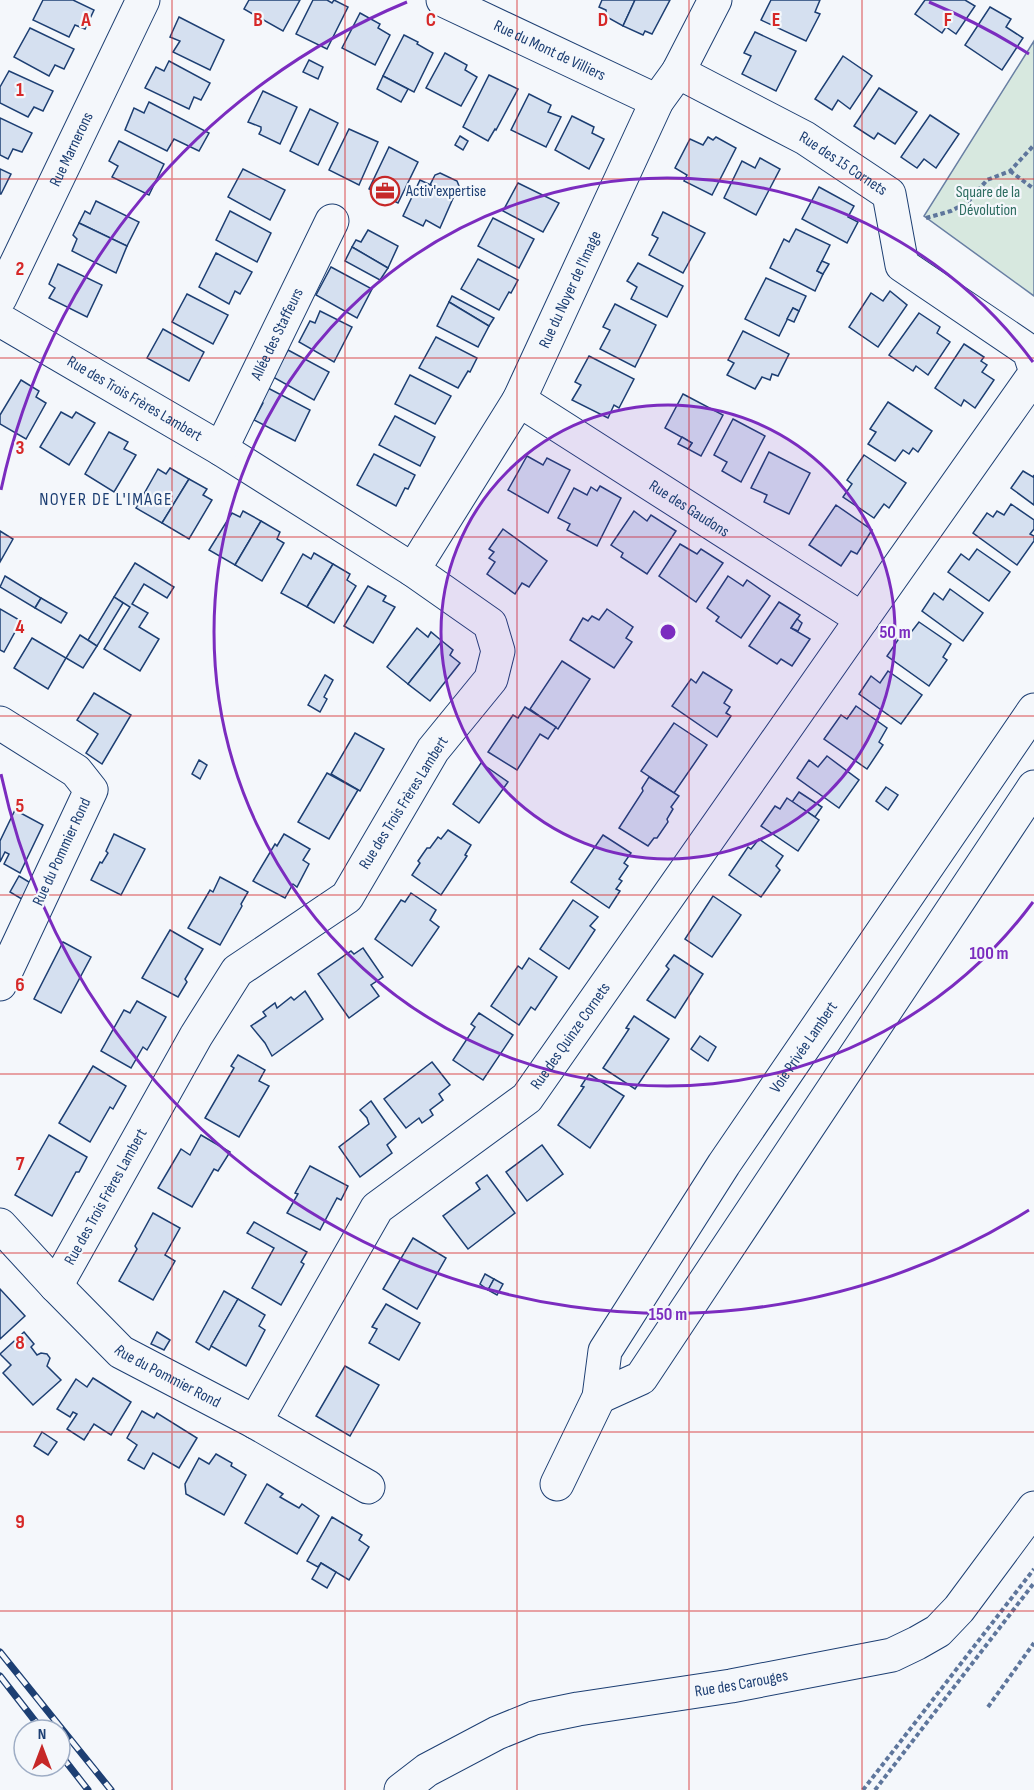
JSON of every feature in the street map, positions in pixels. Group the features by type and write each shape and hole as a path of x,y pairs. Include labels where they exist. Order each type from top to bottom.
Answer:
{"street":[{"name":"Rue Marnerons","path":"0,298 143,0"},
{"name":"Rue du Mont de Villiers","path":"443,0 657,101"},
{"name":"Rue du Noyer de l'Image","path":"413,570 519,400 657,101 678,72 715,0"},
{"name":"Rue des 15 Cornets","path":"678,72 805,138 889,194 902,265 1029,351 1034,366"},
{"name":"Allée des Staffeurs","path":"221,449 332,221"},
{"name":"Rue des Trois Frères Lambert","path":"0,321 221,449 413,570 490,624 498,651 491,679 433,750 347,897 237,971 196,1036 56,1286"},
{"path":"861,619 1034,375"},
{"name":"Rue des Gaudons","path":"519,400 861,619"},
{"name":"Rue des Quinze Cornets","path":"255,1422 377,1208 527,1098 861,619"},
{"name":"Voie Privée Lambert","path":"557,1484 599,1397 605,1351 724,1164 1034,710"},
{"name":"Rue du Pommier Rond","path":"0,723 76,771 91,790 0,984"},
{"path":"599,1397 641,1378 1034,787"},
{"name":"Rue du Pommier Rond","path":"0,1225 121,1352 255,1422 368,1487"},
{"name":"Rue des Carouges","path":"401,1790 427,1770 497,1733 534,1718 578,1709 731,1686 892,1655 938,1631 959,1609 1034,1508"}],"path":[{"path":"895,226 951,211 968,202 987,180 1010,171 1034,145"},
{"path":"1010,171 1034,189"},
{"path":"863,1790 1034,1569"},
{"path":"875,1790 1034,1583"},
{"path":"988,1707 1034,1643"}],"green space":[{"name":"Square de la Dévolution","path":"1034,41 1034,296 924,216"}],"building":[{"path":"43,0 73,0 94,10 85,29 75,25 69,37 33,20"},
{"path":"249,0 300,0 283,31 244,9"},
{"path":"313,0 327,0 332,3 334,0 348,7 327,49 296,34"},
{"path":"602,0 635,0 623,26 605,16 606,10 599,7"},
{"path":"635,0 670,0 652,34 645,31 643,35 623,26"},
{"path":"771,0 820,0 815,12 820,14 806,41 761,20"},
{"path":"925,0 965,0 975,6 956,34 946,27 942,33 915,14"},
{"path":"990,7 1011,19 1006,27 1023,38 1002,70 965,45"},
{"path":"360,13 380,24 378,28 390,35 375,65 342,48"},
{"path":"179,17 224,40 210,70 173,52 180,41 170,37"},
{"path":"30,28 74,49 64,69 55,65 49,76 14,57"},
{"path":"755,32 796,51 776,91 742,74 751,56 744,53"},
{"path":"404,35 433,53 414,92 383,76"},
{"path":"445,53 467,65 465,70 477,77 461,106 426,88"},
{"path":"843,56 872,76 850,109 838,100 832,110 815,99"},
{"path":"309,60 323,67 318,79 303,72"},
{"path":"169,61 210,83 201,100 194,97 189,109 145,88 156,67 164,71"},
{"path":"9,71 53,91 43,111 34,107 28,117 0,103 0,87"},
{"path":"489,75 518,89 488,141 463,127"},
{"path":"383,76 408,89 401,102 377,89"},
{"path":"879,88 917,112 895,144 878,133 874,139 854,126"},
{"path":"263,91 297,107 280,144 259,134 261,127 248,122"},
{"path":"529,94 551,105 548,112 561,117 546,147 511,130"},
{"path":"149,102 209,133 199,151 174,139 167,151 125,130 134,108 144,113"},
{"path":"310,109 338,123 318,165 290,151"},
{"path":"930,115 959,134 936,168 924,159 917,168 901,157"},
{"path":"572,116 594,127 592,133 604,139 589,169 555,150"},
{"path":"0,118 32,133 22,152 13,149 8,159 0,155"},
{"path":"349,129 378,142 359,185 329,170"},
{"path":"460,136 468,141 463,150 455,145"},
{"path":"708,137 713,140 716,137 736,148 712,195 684,181 687,175 675,168 690,139 703,145"},
{"path":"119,141 164,164 149,195 112,177 118,166 109,161"},
{"path":"389,147 418,162 398,203 369,189"},
{"path":"760,158 780,169 756,215 724,198 742,161 755,168"},
{"path":"0,169 11,174 1,194 0,194"},
{"path":"243,169 285,190 270,220 228,197"},
{"path":"440,173 457,181 459,186 454,196 430,185 435,175"},
{"path":"420,180 454,196 440,228 426,220 423,226 403,216"},
{"path":"518,183 559,203 543,232 503,211"},
{"path":"819,187 854,206 848,217 858,222 847,243 802,219"},
{"path":"96,201 139,222 127,246 79,223 85,211 90,214"},
{"path":"230,211 271,233 257,262 216,240"},
{"path":"663,212 705,233 683,273 649,255 658,238 652,235"},
{"path":"493,218 534,239 519,268 478,246"},
{"path":"79,223 127,246 116,273 72,251 77,239 73,235"},
{"path":"796,229 830,245 817,271 823,274 815,291 770,268 784,239 789,242"},
{"path":"368,230 398,246 388,268 352,247 356,240 361,242"},
{"path":"352,247 388,268 380,280 345,261"},
{"path":"216,253 252,272 240,294 235,291 229,304 199,287"},
{"path":"478,259 518,280 499,310 461,289"},
{"path":"822,261 829,264 823,274 817,271"},
{"path":"638,263 683,286 667,317 631,299 637,287 627,281"},
{"path":"58,264 102,285 87,317 49,298 55,288 49,284"},
{"path":"331,267 372,289 357,318 316,295"},
{"path":"766,278 806,296 799,311 793,308 779,336 745,319"},
{"path":"890,291 907,305 878,347 849,327 871,293 883,301"},
{"path":"187,294 228,315 213,344 172,322"},
{"path":"452,296 494,318 489,326 449,302"},
{"path":"449,302 489,326 478,347 437,326"},
{"path":"615,304 656,325 635,367 600,349 610,330 603,327"},
{"path":"793,308 799,311 794,322 787,319"},
{"path":"320,311 352,327 334,362 299,342 310,321 315,323"},
{"path":"919,313 940,327 937,333 950,342 928,375 916,366 913,371 889,355"},
{"path":"163,329 204,352 189,381 147,358"},
{"path":"743,331 789,354 778,376 772,374 770,380 762,377 755,389 727,375 734,363 728,360"},
{"path":"436,337 477,358 458,388 419,368"},
{"path":"964,344 984,357 981,361 987,365 982,372 994,380 975,408 964,400 961,406 935,388"},
{"path":"288,350 329,372 314,400 273,377"},
{"path":"589,356 634,379 619,408 614,405 608,418 572,400 581,385 575,382"},
{"path":"410,375 451,396 435,424 395,404"},
{"path":"21,380 39,391 36,397 46,403 26,439 0,424 0,415"},
{"path":"266,387 310,410 295,441 254,420 263,403 260,401"},
{"path":"683,394 723,415 701,456 688,449 692,443 665,428"},
{"path":"888,402 932,431 918,452 913,448 909,454 903,450 895,461 868,444 876,432 870,429"},
{"path":"61,412 72,418 76,412 95,423 69,465 40,447"},
{"path":"395,416 435,437 420,466 379,445"},
{"path":"733,419 765,436 741,482 722,471 727,462 714,455"},
{"path":"109,432 128,442 124,449 136,455 114,492 85,474"},
{"path":"682,437 692,443 688,449 678,444"},
{"path":"769,452 810,473 789,514 764,502 767,495 751,488"},
{"path":"374,454 415,475 396,506 357,485"},
{"path":"864,455 906,483 889,508 884,504 874,518 843,497 852,484 847,480"},
{"path":"527,456 543,465 547,458 570,470 548,513 508,490"},
{"path":"170,468 189,479 162,523 136,508 158,469 166,474"},
{"path":"1023,471 1033,477 1034,475 1034,505 1011,488"},
{"path":"189,479 207,489 203,495 212,500 189,539 162,523"},
{"path":"600,486 621,498 597,546 567,530 570,524 558,518 574,488 587,495 591,487 597,491"},
{"path":"1011,504 1034,520 1034,529 1030,534 1034,536 1034,541 1017,565 973,533 987,513 993,517 997,511 1004,515"},
{"path":"836,505 872,530 857,554 851,551 841,566 809,545"},
{"path":"243,511 261,521 235,565 209,550 232,513 240,517"},
{"path":"634,511 647,521 651,515 676,531 647,574 621,557 623,553 611,545"},
{"path":"261,521 280,532 277,539 284,543 262,581 235,565"},
{"path":"503,529 547,561 529,587 522,583 515,594 487,574 495,562 489,558 494,552 489,549"},
{"path":"0,531 13,539 0,562"},
{"path":"680,544 697,554 701,549 723,563 696,602 659,576"},
{"path":"977,549 1010,572 989,601 948,572 961,554 969,560"},
{"path":"314,553 333,564 307,607 281,593 303,554 311,559"},
{"path":"135,563 174,587 167,598 144,584 132,604 148,613 139,627 159,639 140,671 104,649 130,607 114,597"},
{"path":"333,564 350,574 347,580 356,586 334,623 307,607"},
{"path":"5,576 41,598 35,608 0,587"},
{"path":"728,576 743,586 747,580 770,596 741,638 716,621 719,617 707,608"},
{"path":"368,586 386,596 383,601 395,607 373,643 344,626"},
{"path":"950,589 983,613 963,641 922,611 934,593 943,600"},
{"path":"114,597 123,603 97,646 88,640"},
{"path":"41,598 67,613 61,623 35,608"},
{"path":"779,602 800,615 791,628 810,639 792,666 781,659 777,664 749,646"},
{"path":"0,609 21,621 4,652 0,650"},
{"path":"607,609 633,627 626,638 632,642 614,668 570,640 583,618 588,621 592,616 599,620"},
{"path":"797,619 802,623 798,631 791,628"},
{"path":"919,622 951,644 943,657 947,660 929,686 887,656 904,631 909,635"},
{"path":"417,628 428,637 431,632 442,641 408,684 387,667"},
{"path":"80,635 97,646 83,668 66,658"},
{"path":"32,638 66,658 48,689 14,668"},
{"path":"442,641 453,650 450,655 460,663 430,701 408,684"},
{"path":"562,661 590,679 558,729 530,709"},
{"path":"888,671 922,695 901,724 859,694 871,676 880,683"},
{"path":"703,672 732,690 724,703 730,707 726,713 731,716 717,737 672,706 691,679 696,683"},
{"path":"325,675 333,680 324,697 327,699 320,712 308,705"},
{"path":"94,693 131,715 102,764 86,753 98,734 77,720"},
{"path":"856,706 887,728 879,742 883,745 867,769 824,739 841,715 847,719"},
{"path":"525,707 556,727 548,739 540,734 517,770 488,752 513,715 518,718"},
{"path":"674,723 707,745 674,793 641,771"},
{"path":"355,733 384,749 360,791 331,774"},
{"path":"827,756 859,780 839,808 797,778 809,760 818,767"},
{"path":"199,760 207,765 200,779 192,774"},
{"path":"481,763 508,782 479,823 453,804"},
{"path":"327,773 358,790 329,839 298,822"},
{"path":"649,777 679,796 671,807 673,809 667,819 668,822 648,846 619,828 643,791 642,788"},
{"path":"886,787 898,795 888,810 876,801"},
{"path":"799,792 822,807 815,817 792,802"},
{"path":"787,798 819,820 798,851 761,826 775,806 780,809"},
{"path":"15,810 43,825 20,873 4,864 9,854 5,852 0,862 0,841"},
{"path":"448,830 471,845 465,855 467,856 441,895 412,875 427,848 430,848 438,837 441,839"},
{"path":"114,834 145,849 121,895 91,880 100,862 102,863 108,853 106,851"},
{"path":"284,834 310,849 303,860 309,864 297,887 293,884 285,898 253,881 275,844 277,846"},
{"path":"603,835 631,853 624,863 628,866 619,879 622,881 616,889 620,891 609,908 571,882"},
{"path":"759,839 783,856 776,866 780,870 761,897 729,875 748,847 751,849"},
{"path":"19,876 34,885 25,901 10,892"},
{"path":"220,877 248,892 220,945 188,928 210,890 213,892"},
{"path":"411,893 436,910 430,920 439,927 412,966 375,939 401,900 405,902"},
{"path":"713,896 741,915 712,957 685,939"},
{"path":"573,900 598,917 590,926 595,930 569,969 540,949"},
{"path":"170,930 203,949 185,979 187,982 178,997 142,978"},
{"path":"63,942 91,957 61,1013 34,999"},
{"path":"363,948 383,977 371,985 379,996 349,1018 318,974 351,951 354,954"},
{"path":"674,955 703,974 675,1018 647,1000 669,969 666,966"},
{"path":"529,958 557,977 535,1010 531,1007 519,1025 491,1006 518,966 522,969"},
{"path":"305,991 323,1019 272,1056 251,1026 266,1016 263,1012 275,1003 277,1008 291,997 294,1000"},
{"path":"137,1001 166,1017 147,1050 143,1047 131,1068 101,1051 124,1010 130,1013"},
{"path":"479,1013 513,1035 483,1080 453,1060 475,1027 471,1024"},
{"path":"634,1016 669,1039 635,1089 603,1068 629,1029 626,1028"},
{"path":"700,1036 716,1047 708,1061 691,1049"},
{"path":"238,1055 265,1070 259,1081 269,1086 239,1137 205,1118 234,1068 231,1066"},
{"path":"432,1062 450,1085 439,1094 443,1100 430,1110 433,1115 422,1123 419,1118 406,1128 384,1099"},
{"path":"93,1066 126,1086 113,1109 110,1107 90,1142 59,1123"},
{"path":"589,1074 624,1096 590,1148 558,1125 584,1087 581,1086"},
{"path":"371,1101 396,1137 387,1145 392,1153 360,1177 339,1147 369,1124 360,1110"},
{"path":"49,1135 87,1157 79,1172 76,1172 52,1216 15,1195"},
{"path":"201,1135 230,1152 218,1171 214,1169 192,1207 158,1188 181,1149 190,1155"},
{"path":"542,1145 563,1174 527,1201 506,1172"},
{"path":"310,1166 348,1186 341,1200 337,1198 320,1230 287,1213"},
{"path":"487,1175 515,1213 468,1249 443,1216 480,1189 476,1183"},
{"path":"153,1213 180,1228 165,1255 175,1261 153,1300 119,1281"},
{"path":"254,1222 307,1252 301,1262 304,1264 281,1305 252,1288 274,1248 247,1233"},
{"path":"413,1238 446,1258 417,1309 383,1289"},
{"path":"485,1274 494,1279 488,1290 480,1284"},
{"path":"494,1279 503,1284 497,1295 488,1290"},
{"path":"0,1289 25,1316 0,1339"},
{"path":"224,1291 238,1299 209,1350 196,1342"},
{"path":"238,1299 265,1315 259,1326 265,1330 246,1366 211,1346"},
{"path":"386,1304 420,1323 399,1360 369,1343 377,1329 372,1327"},
{"path":"24,1332 34,1344 31,1347 37,1355 47,1354 50,1358 47,1366 61,1380 33,1405 3,1373 11,1365 0,1354"},
{"path":"157,1332 170,1340 164,1350 151,1344"},
{"path":"345,1366 379,1385 350,1436 316,1416"},
{"path":"93,1378 131,1402 111,1435 94,1424 84,1440 67,1429 77,1414 73,1412 70,1417 57,1409 76,1379 87,1387"},
{"path":"142,1411 154,1418 157,1413 197,1438 179,1468 153,1453 144,1469 128,1460 137,1445 127,1438"},
{"path":"42,1432 57,1442 48,1455 34,1446"},
{"path":"216,1454 232,1463 231,1466 246,1475 224,1515 186,1494 185,1484 199,1458 209,1464"},
{"path":"267,1484 283,1494 280,1497 299,1508 302,1504 319,1516 297,1554 245,1523"},
{"path":"332,1517 362,1535 359,1540 369,1547 349,1580 321,1563 318,1567 307,1561"},
{"path":"321,1563 336,1572 327,1588 312,1579"}],"railway":[{"path":"0,1652 111,1790"},
{"path":"0,1676 33,1718"},
{"path":"72,1769 88,1790"}],"place":[{"name":"Activ'expertise","path":"385,191"}],"district":[{"name":"NOYER DE L'IMAGE","path":"106,499"}]}
